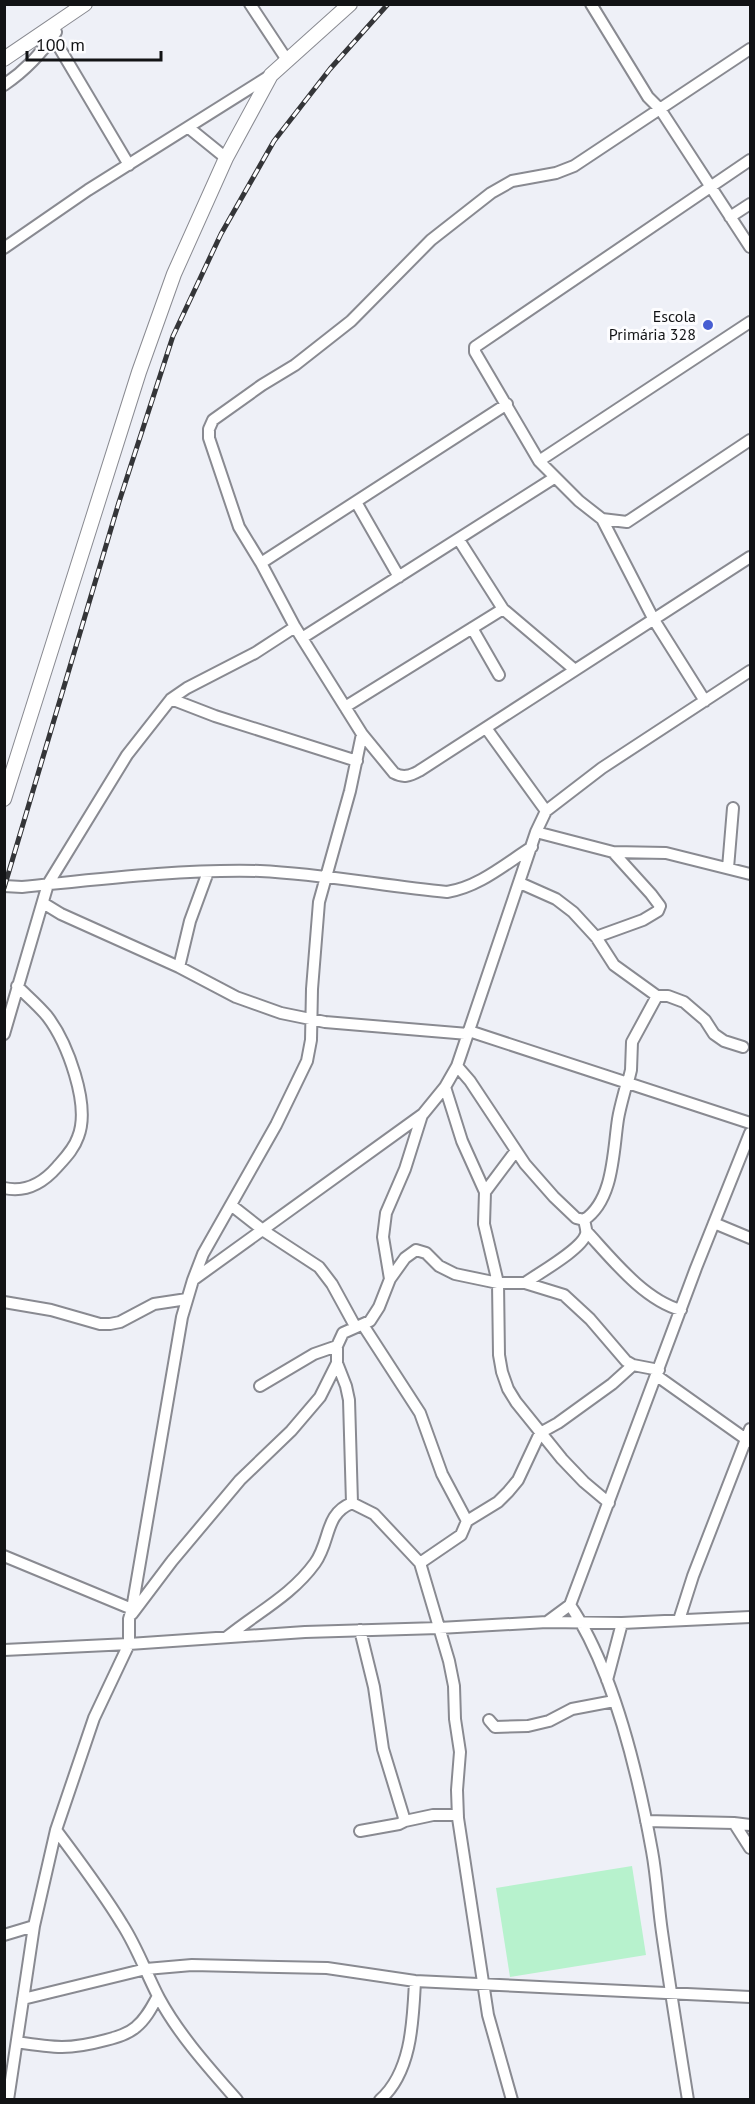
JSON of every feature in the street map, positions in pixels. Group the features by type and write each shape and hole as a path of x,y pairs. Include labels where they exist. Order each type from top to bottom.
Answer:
{"street":[{"path":"4,59 85,4"},
{"path":"250,4 287,60"},
{"path":"4,249 88,190 271,75 350,4"},
{"path":"591,4 648,97 660,109 750,247"},
{"path":"4,85 43,51 66,18"},
{"path":"53,37 129,165"},
{"path":"750,49 574,166 556,173 512,181 491,193 431,240 351,321 295,364 213,420 209,429 209,438 226,494 239,527 261,562 295,627 362,734 394,773 404,776 419,771 750,557"},
{"path":"4,799 33,715 139,372 174,274 226,158 271,75"},
{"path":"189,128 226,158"},
{"path":"705,701 654,620 602,519 554,478 540,461 475,352 475,347 750,160"},
{"path":"730,217 750,204"},
{"path":"540,461 750,322"},
{"path":"261,562 507,404"},
{"path":"602,519 627,522 750,440"},
{"path":"302,638 554,478"},
{"path":"356,502 399,577"},
{"path":"459,540 503,609 575,670"},
{"path":"345,707 503,609"},
{"path":"4,1034 48,884 126,755 171,699 205,678 255,653 295,627"},
{"path":"472,628 499,675"},
{"path":"193,1280 264,1231 423,1114 445,1087 457,1066 536,832 546,811 602,768 750,671"},
{"path":"171,699 204,713 357,761"},
{"path":"486,728 546,811"},
{"path":"8,2100 34,1926 56,1830 94,1718 129,1644 130,1614 187,1299 203,1254 276,1125 307,1061 311,1040 319,902 357,761 362,734"},
{"path":"729,868 733,807"},
{"path":"536,832 613,852 666,853 750,874"},
{"path":"4,886 208,872 259,871 326,876 447,892 463,890 477,883 532,847"},
{"path":"596,937 643,921 658,911 660,906 613,852"},
{"path":"179,967 190,921 208,872"},
{"path":"520,883 556,899 573,912 596,937 614,965 657,996 679,998 705,1020 714,1034 724,1041 742,1047"},
{"path":"43,903 61,914 179,967 236,997 281,1013 374,1028 428,1029 468,1033 750,1123"},
{"path":"4,1188 14,1190 30,1188 48,1177 68,1154 78,1137 82,1118 78,1090 60,1035 46,1015 17,986"},
{"path":"584,1220 601,1201 605,1192 618,1117 631,1070 632,1042 657,996"},
{"path":"457,1066 470,1081 515,1152 554,1197 576,1218 584,1220"},
{"path":"445,1087 458,1131 484,1192 484,1224 498,1283 497,1323 502,1372 508,1389 540,1433 580,1478 609,1503"},
{"path":"390,1280 383,1237 386,1213 405,1169 423,1114"},
{"path":"547,1622 570,1605 750,1133"},
{"path":"484,1192 515,1152"},
{"path":"231,1205 264,1231 319,1268 332,1284 420,1413 442,1474 467,1521"},
{"path":"584,1220 587,1232 635,1282 654,1298 681,1310"},
{"path":"714,1223 750,1238"},
{"path":"525,1283 574,1250 581,1244 587,1232"},
{"path":"130,1614 240,1480 291,1431 314,1405 337,1363 338,1346 343,1333 370,1321 379,1307 390,1280 405,1258 416,1250 426,1253 439,1266 455,1274 498,1283 525,1283 564,1295 591,1319 617,1353 633,1365 658,1373 749,1442"},
{"path":"4,1302 51,1310 100,1324 110,1324 120,1322 154,1304 187,1299"},
{"path":"260,1386 314,1354 338,1346"},
{"path":"337,1363 349,1400 352,1503"},
{"path":"420,1563 461,1535 467,1521 498,1502 518,1480 540,1433 604,1390 633,1365"},
{"path":"679,1620 701,1557 749,1442 750,1430"},
{"path":"352,1503 380,1519 420,1563 449,1661 454,1686 455,1719 460,1752 458,1815 482,1984 488,2015 512,2100"},
{"path":"227,1636 296,1586 327,1542 332,1519 338,1511 352,1503"},
{"path":"4,1556 130,1614"},
{"path":"570,1605 583,1624 607,1681 631,1759 652,1852 688,2100"},
{"path":"4,1650 360,1630 750,1617"},
{"path":"607,1681 622,1623"},
{"path":"360,1630 374,1687 383,1749 405,1821"},
{"path":"489,1720 495,1727 528,1726 549,1721 572,1709 614,1701"},
{"path":"360,1831 433,1815 458,1815"},
{"path":"645,1821 734,1822 750,1825"},
{"path":"734,1822 750,1848"},
{"path":"56,1830 101,1890 123,1924 158,1996 180,2031 237,2100"},
{"path":"4,1935 34,1926"},
{"path":"23,1999 146,1969 192,1965 327,1968 415,1981 750,1996"},
{"path":"380,2100 394,2085 410,2037 415,1981"},
{"path":"17,2042 53,2048 71,2048 114,2038 138,2026 158,1996"}],"green space":[{"path":"632,1866 646,1955 510,1977 496,1888"}],"railway":[{"path":"4,888 119,502 173,336 221,234 274,141 330,69 388,4"}],"place":[{"name":"Escola Primária 328","path":"708,325"}]}
